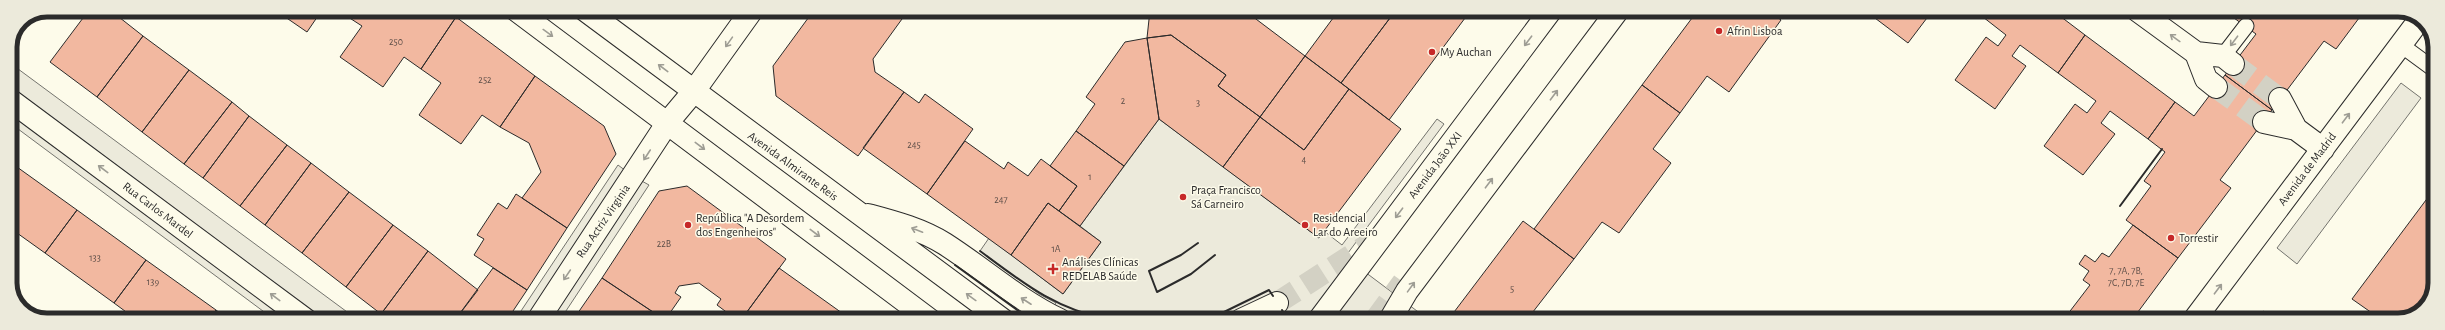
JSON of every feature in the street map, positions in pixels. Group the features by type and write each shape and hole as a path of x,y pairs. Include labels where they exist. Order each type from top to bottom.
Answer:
{"main road":[{"path":"526,17 668,122 921,313"},
{"name":"Avenida Almirante Reis","path":"594,17 993,313"},
{"name":"Rua Actriz Virginia","path":"543,313 668,122 694,91 747,17"},
{"name":"Avenida João XXI","path":"1324,313 1546,17"},
{"path":"1394,313 1412,285 1613,17"},
{"path":"2147,17 2196,53 2228,60"},
{"name":"Avenida de Madrid","path":"2199,313 2417,23"},
{"path":"2196,53 2206,79 2216,87"},
{"path":"2280,99 2296,129"},
{"name":"Rua Carlos Mardel","path":"17,105 297,313"},
{"path":"2264,122 2296,129 2323,149"},
{"path":"856,212 899,223 925,233 945,244 1022,300 1047,313"},
{"path":"1255,313 1277,302"}],"lane":[{"path":"2228,60 2246,26"},
{"path":"2401,45 2428,65"}],"shaded area":[{"path":"17,68 349,313 312,313 17,95"},
{"path":"2401,83 2421,98 2297,264 2277,248"},
{"path":"17,115 283,313 266,313 17,128"},
{"name":"Praça Francisco Sá Carneiro","path":"1159,119 1319,238 1324,231 1342,245 1437,119 1444,124 1345,257 1420,313 1049,313 1056,303 1039,294 980,251 989,238 1063,294 1101,242 1080,226"},
{"path":"618,165 626,171 533,313 520,313"},
{"path":"640,180 649,185 565,313 553,313"}],"building":[{"path":"84,17 119,17 143,36 97,97 50,62"},
{"path":"285,17 317,17 307,32"},
{"path":"348,17 456,17 421,69 404,57 383,87 340,57 362,26"},
{"path":"456,17 535,76 500,127 482,115 461,144 419,115 441,83 421,69"},
{"path":"809,17 900,17 902,19 873,59 875,72 904,92 858,156 776,96 773,66"},
{"path":"1149,17 1253,17 1305,56 1260,117 1218,86 1226,75 1171,35 1147,38"},
{"path":"1334,17 1391,17 1341,83 1305,56"},
{"path":"1391,17 1466,17 1389,120 1341,83"},
{"path":"1693,17 1777,17 1781,20 1729,92 1707,76 1680,113 1642,85"},
{"path":"1874,17 1928,17 1908,43"},
{"path":"1983,17 2061,17 2085,35 2058,73 2020,45 2012,56 2026,66 1995,109 1955,80 1986,37 1998,46 2006,35"},
{"path":"2360,17 2336,49 2324,41 2272,110 2225,75 2256,34 2234,18"},
{"path":"1171,35 1226,75 1218,86 1260,117 1223,167 1159,119 1147,38"},
{"path":"2085,35 2175,102 2148,139 2110,111 2101,123 2115,134 2083,175 2044,146 2075,104 2087,113 2096,101 2058,73"},
{"path":"143,36 189,70 142,132 97,97"},
{"path":"1147,38 1159,119 1124,166 1076,131 1095,104 1086,97 1125,42"},
{"path":"1305,56 1349,89 1304,150 1260,117"},
{"path":"189,70 232,102 184,164 142,132"},
{"path":"2225,75 2272,110 2220,180 2231,188 2178,258 2126,220 2151,186 2144,181 2165,152 2148,139 2175,102 2194,116"},
{"path":"535,76 604,126 616,154 567,228 522,198 541,172 529,143 500,127"},
{"path":"1642,85 1680,113 1653,149 1671,163 1619,233 1602,222 1574,259 1534,229"},
{"path":"1349,89 1401,129 1319,238 1223,167 1260,117 1304,150"},
{"path":"904,92 919,103 925,94 973,129 927,194 863,148"},
{"path":"232,102 249,116 203,178 184,164"},
{"path":"249,116 287,145 240,206 203,178"},
{"path":"1076,131 1124,166 1080,226 1059,211 1077,186 1050,166"},
{"path":"965,141 1004,169 1008,162 1028,176 1041,159 1077,186 1059,211 1048,203 1011,255 927,194"},
{"path":"287,145 311,163 265,225 240,206"},
{"path":"311,163 349,192 302,253 265,225"},
{"path":"17,167 77,210 45,253 17,233"},
{"name":"República \"A Desordem dos Engenheiros\"","path":"687,186 786,259 746,313 728,313 717,305 721,299 699,283 679,286 675,293 681,297 670,313 654,313 602,278 659,191"},
{"path":"349,192 393,225 346,287 302,253"},
{"path":"516,194 567,228 527,290 474,255 484,239 477,235 498,203 507,209"},
{"path":"2428,197 2428,287 2422,301 2418,306 2410,311 2398,313 2372,313 2352,299"},
{"path":"1048,203 1101,242 1063,294 1011,255"},
{"path":"77,210 146,260 114,303 45,253"},
{"path":"1523,221 1574,259 1532,313 1453,313"},
{"path":"393,225 428,251 382,313 380,313 346,287"},
{"path":"2133,225 2178,258 2137,313 2069,313 2090,285 2083,280 2089,271 2079,264 2085,255 2095,262 2102,253 2109,257"},
{"path":"428,251 478,290 460,313 382,313"},
{"path":"146,260 216,310 214,313 128,313 114,303"},
{"path":"493,268 527,290 512,313 460,313"},
{"path":"779,268 842,313 746,313"},
{"path":"602,278 654,313 578,313"}],"tunnel":[{"path":"2233,64 2280,99"},
{"path":"2216,87 2264,122"},
{"path":"1277,303 1380,237"},
{"path":"1380,313 1403,282"}],"wall":[{"path":"2120,206 2162,149"},
{"path":"1198,243 1181,255 1149,271 1157,292 1191,274 1215,255"},
{"path":"980,251 1040,293 1056,302 1084,313"},
{"path":"955,265 1021,313"},
{"path":"1221,313 1269,290 1273,296"}],"place":[{"name":"Afrin Lisboa","path":"1719,31"},
{"name":"My Auchan","path":"1432,52"},
{"name":"Praça Francisco Sá Carneiro","path":"1183,197"},
{"name":"República \"A Desordem dos Engenheiros\"","path":"688,225"},
{"name":"Residencial Lar do Areeiro","path":"1305,225"},
{"name":"Torrestir","path":"2171,238"},
{"name":"Análises Clínicas REDELAB Saúde","path":"1053,269"}]}
